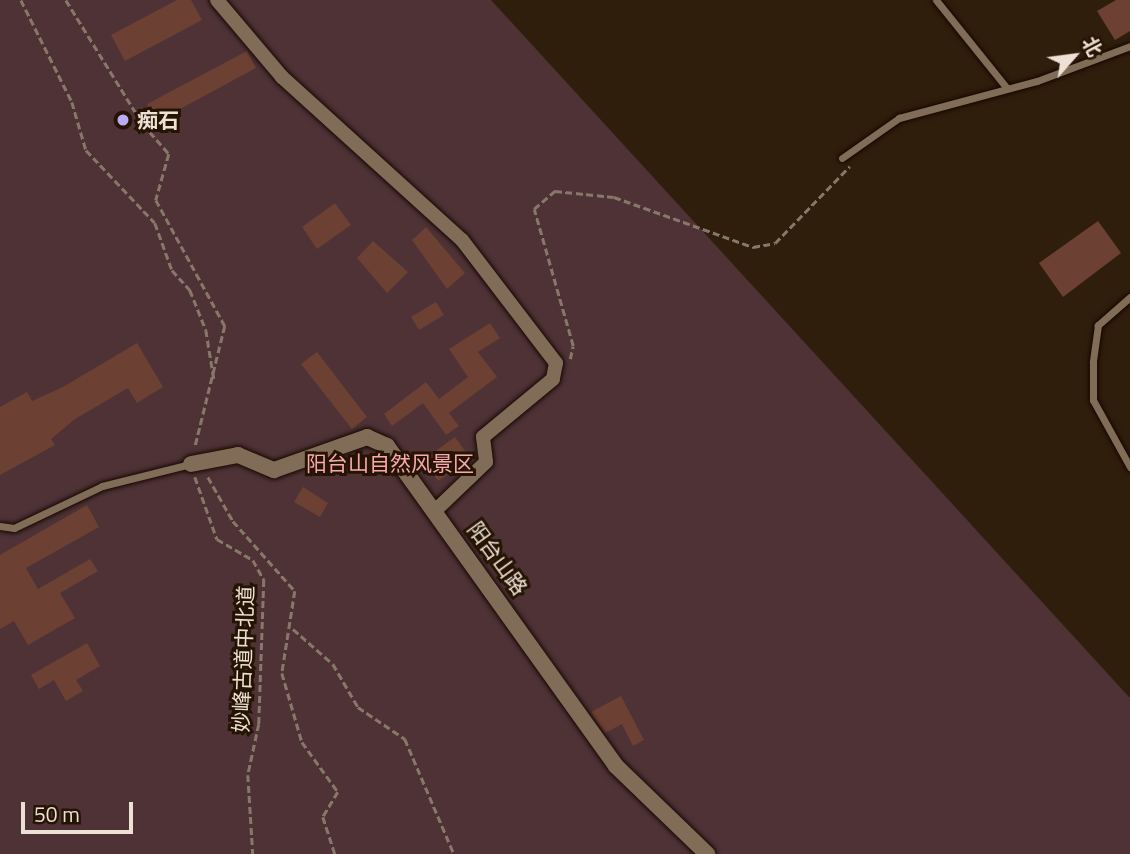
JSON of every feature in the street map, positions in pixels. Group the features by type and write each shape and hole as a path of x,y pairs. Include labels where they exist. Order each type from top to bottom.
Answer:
{"street":[{"path":"217,0 282,76 463,240 556,363 553,379 483,437 486,462 437,509"},
{"name":"阳台山路","path":"197,463 238,455 274,470 367,437 387,446 437,509 611,758 707,854"}],"lane":[{"path":"936,0 1006,87"},
{"path":"842,158 899,118 1006,87 1130,46"},
{"path":"1130,296 1098,325 1093,362 1093,400 1130,467"},
{"path":"0,526 13,528 102,486 197,463"}],"path":[{"path":"21,0 72,102 86,150 155,223 172,270 190,290 206,330 214,381"},
{"path":"66,0 143,124 169,154 156,200 225,326 197,463 233,521 295,591 293,629 282,673 302,742 338,792 323,817 335,854"},
{"path":"553,379 568,367 573,346 534,209 555,191 614,197 753,247 775,243 842,180 858,147"},
{"name":"妙峰古道中北道","path":"197,463 217,539 253,560 264,580 259,724 248,775 253,854"},
{"path":"293,629 333,664 358,707 405,739 454,854"}],"green space":[{"name":"阳台山自然风景区","path":"0,0 491,0 1130,698 1130,854 0,854"}],"building":[{"path":"177,0 191,0 202,20 125,61 111,35"},
{"path":"1116,0 1130,0 1130,31 1115,40 1097,11"},
{"path":"247,51 256,68 156,122 147,104"},
{"path":"335,203 351,225 317,249 302,227"},
{"path":"1098,221 1121,253 1063,297 1039,263"},
{"path":"426,227 465,273 447,289 412,240"},
{"path":"373,241 408,272 387,293 357,258"},
{"path":"436,302 444,315 419,330 411,317"},
{"path":"490,323 500,338 478,352 497,377 449,413 459,426 446,435 423,403 392,426 384,414 426,382 439,399 468,377 449,349"},
{"path":"137,343 163,387 137,403 128,388 75,419 51,439 55,445 0,475 0,407 27,392 32,401 63,387"},
{"path":"317,352 367,417 352,429 301,364"},
{"path":"455,437 470,458 438,481 423,460"},
{"path":"303,487 328,503 320,517 294,502"},
{"path":"87,505 99,527 26,568 38,589 90,559 98,571 60,593 75,618 28,645 14,621 0,629 0,555"},
{"path":"87,643 100,666 76,680 83,691 66,701 54,680 39,689 31,675"},
{"path":"621,696 644,740 633,746 622,724 605,733 591,712"}],"place":[{"name":"痴石","path":"123,120"}]}
